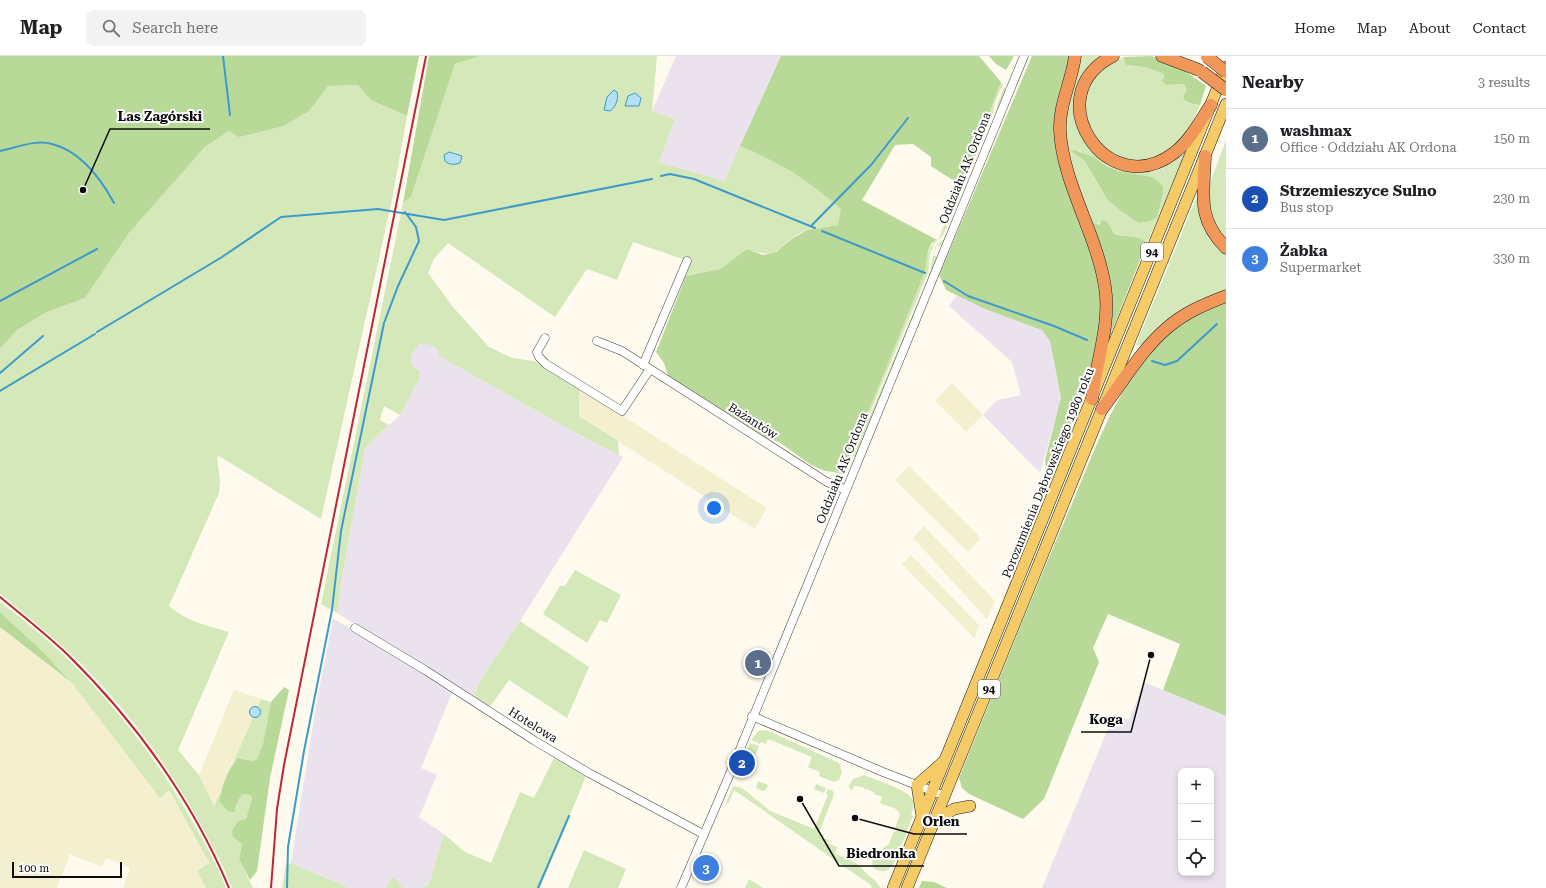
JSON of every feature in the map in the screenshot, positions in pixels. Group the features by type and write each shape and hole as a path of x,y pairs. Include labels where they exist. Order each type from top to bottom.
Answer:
{"highway":[{"path":"1074,56 1060,114 1061,142 1074,192 1097,250 1107,301 1105,323 1092,399"},
{"path":"1113,56 1099,65 1086,80 1080,97 1080,107 1083,123 1090,141 1097,150 1113,160 1138,166 1150,164 1166,158 1183,145 1211,105"},
{"path":"1162,56 1200,71"},
{"path":"1181,56 1226,90"},
{"path":"1206,57 1226,72"},
{"path":"1205,156 1204,202 1206,217 1211,230 1226,248"},
{"path":"1102,410 1138,360 1167,327 1197,308 1226,296"}],"main road":[{"name":"Porozumienia Dąbrowskiego 1980 roku","path":"893,888 1226,67"},
{"name":"94","path":"907,888 1226,104"},
{"path":"922,817 917,785 945,760"},
{"path":"934,822 954,809 970,806"}],"street":[{"name":"Oddziału AK Ordona","path":"681,888 1024,56"},
{"path":"545,338 537,352 539,357 546,364 622,411 646,367 687,261"},
{"name":"Bażantów","path":"598,341 622,351 827,482 846,490"},
{"name":"Hotelowa","path":"355,628 425,670 535,741 589,773 703,834"},
{"path":"752,716 872,768 945,796"}],"shaded area":[{"path":"676,56 781,56 724,181 659,162 675,119 652,111"},
{"path":"957,295 985,309 1043,330 1050,341 1061,399 1040,473 983,415 997,400 1021,395 1012,362 949,306"},
{"path":"426,342 436,348 439,352 439,356 576,433 623,457 520,621 481,679 474,696 337,613 365,448 400,415 418,381 420,372 412,365 411,357 416,346"},
{"path":"952,383 983,415 966,432 935,401"},
{"path":"579,388 767,508 755,529 579,416"},
{"path":"909,466 981,538 968,552 895,480"},
{"path":"924,526 995,601 987,619 913,538"},
{"path":"911,555 980,626 974,638 902,564"},
{"path":"333,619 360,633 452,693 421,768 437,775 419,817 444,834 429,884 423,888 403,888 393,877 386,888 349,888 291,863 317,700"},
{"path":"0,627 71,682 160,798 169,790 209,864 197,871 206,888 123,888 130,868 106,858 102,867 70,854 57,888 0,888"},
{"path":"1144,682 1226,716 1226,888 1042,888 1114,714 1129,720"},
{"path":"234,690 261,699 214,806 199,775"}],"green space":[{"path":"0,56 419,56 407,116 371,100 358,85 328,86 309,111 283,126 239,137 229,131 205,147 129,233 85,298 47,312 17,330 0,349"},
{"path":"429,56 480,56 455,64 411,197 403,203"},
{"path":"480,56 657,56 652,111 675,119 659,162 724,181 740,146 769,158 814,185 842,209 838,225 807,230 798,234 775,252 759,253 747,249 720,269 686,276 691,262 633,242 617,280 587,269 555,317 448,243 434,259 428,273 453,307 489,347 513,358 534,361 579,388 579,416 618,441 619,455 576,433 439,356 439,353 434,347 425,343 419,345 414,350 411,357 412,365 420,372 418,381 400,415 384,406 380,420 389,425 365,448 337,613 321,604 403,203 411,197 455,64"},
{"path":"781,56 979,56 1001,82 962,186 931,166 931,157 913,144 895,145 862,200 937,240 933,242 929,249 925,272 845,469 834,472 825,471 811,465 779,442 758,435 669,379 664,363 656,352 686,276 720,269 747,249 763,255 776,252 793,238 807,230 838,225 841,209 817,189 794,173 740,146"},
{"path":"989,56 1014,56 1006,70 996,64"},
{"path":"1032,56 1070,56 1058,109 1099,273 1102,319 1091,373 1047,487 1045,460 1061,398 1050,341 1042,330 985,309 946,290 939,275"},
{"path":"1079,56 1103,56 1085,73 1075,96 1075,111 1078,126 1083,139 1102,160 1115,167 1143,173 1158,170 1167,166 1189,146 1144,250 1146,242 1143,240 1135,237 1114,234 1107,221 1102,221 1097,225 1093,223 1071,165 1065,135 1065,119 1068,98","holes":["1077,150 1119,171 1152,177 1117,208 1107,199 1084,160 1072,151"]},
{"path":"1151,56 1180,68 1206,86 1200,105 1188,103 1184,100 1183,97 1187,90 1184,84 1166,85 1162,81 1164,75 1162,73 1144,67 1126,65 1123,57"},
{"path":"1123,57 1126,65 1144,67 1162,73 1164,75 1162,79 1166,85 1184,84 1187,90 1183,97 1187,103 1200,105 1194,120 1176,144 1164,153 1152,159 1138,161 1123,159 1105,151 1086,125 1084,109 1091,80 1114,61"},
{"path":"1001,82 1003,84 995,102 993,113 960,194 953,193 958,184 962,186"},
{"path":"358,85 371,100 407,116 392,200 321,519 219,456 217,457 220,481 219,493 169,606 183,616 205,625 229,632 178,750 199,775 214,806 221,791 219,801 235,812 236,805 242,794 250,795 252,798 246,819 233,837 242,844 239,859 253,888 232,888 218,856 188,802 158,756 125,712 69,652 0,593 0,349 17,330 47,312 85,298 129,233 205,147 229,131 309,111 328,86"},
{"path":"1005,86 1005,92 963,195 996,114 998,102"},
{"path":"1226,140 1226,243 1210,221 1207,191"},
{"path":"1075,150 1093,157 1107,166 1119,171 1152,177 1163,186 1163,193 1157,217 1150,221 1139,223 1117,208 1107,199 1084,160 1071,151"},
{"path":"1199,191 1201,219 1207,235 1211,242 1226,255 1226,290 1193,304 1142,346 1136,345"},
{"path":"1102,220 1107,221 1114,234 1139,238 1146,242 1107,343 1112,313 1111,287 1093,223 1099,225"},
{"path":"944,225 947,226 943,235 934,244 930,254 928,273 857,444 848,460 925,272 929,251 933,243 940,237"},
{"path":"949,227 942,246 937,245 933,255 936,245 943,240"},
{"path":"933,255 938,257 855,457 853,456 930,273"},
{"path":"1226,301 1226,716 1163,690 1180,644 1108,614 1093,648 1099,662 1044,799 1023,819 969,794 962,788 959,778 1028,608 1114,407 1136,370 1157,344 1184,322"},
{"path":"845,469 839,484 837,483 837,476 834,472"},
{"path":"575,570 621,595 607,623 600,620 587,643 543,614 560,586 565,586"},
{"path":"0,602 30,625 58,650 110,704 133,732 176,794 212,856 226,888 206,888 197,871 209,863 169,790 160,798 71,682 40,649 0,612"},
{"path":"0,612 40,649 71,682 0,627"},
{"path":"520,621 589,667 567,718 509,680 489,708 474,696 481,679"},
{"path":"284,687 289,690 270,778 257,871 250,880 239,859 242,844 233,837 232,831 238,821 246,819 252,798 250,795 242,794 236,805 235,812 228,811 219,801 228,772 234,762 238,758 253,761 257,759 263,744 271,702"},
{"path":"261,699 271,702 263,744 257,759 253,761 238,758 233,763"},
{"path":"766,730 839,763 842,772 839,780 834,782 819,776 820,772 808,767 812,757 768,739 766,744 761,742 760,744 751,740 758,731"},
{"path":"750,743 759,746 746,777 741,774 740,769"},
{"path":"554,758 586,776 540,888 423,888 429,884 444,834 465,852 491,863 520,792 534,798"},
{"path":"864,775 904,792 909,795 913,803 911,814 913,816 894,863 890,868 884,871 875,869 872,865 873,859 876,853 881,857 883,853 877,852 889,844 894,831 896,832 897,829 895,828 900,814 896,809 880,803 882,797 874,794 874,792 865,790 863,787 854,786 852,790 850,789 849,786 853,779"},
{"path":"758,781 768,785 766,790 763,791 756,788"},
{"path":"816,784 826,788 824,793 814,789"},
{"path":"735,786 742,788 768,810 814,829 828,795 826,794 828,789 833,791 834,794 819,833 824,835 823,838 829,840 828,843 837,847 835,854 850,859 856,863 876,881 880,888 871,888 872,886 734,790 728,804 726,803 732,788"},
{"path":"584,850 626,869 618,888 568,888"},
{"path":"291,863 349,888 282,888 286,865"},
{"path":"393,877 403,888 386,888"},
{"path":"749,879 763,888 745,888"},
{"path":"922,881 934,882 947,888 919,888"}],"water":[{"path":"614,90 618,94 615,105 610,111 604,110 607,97"},
{"path":"635,93 641,98 639,106 625,106 628,96"},
{"path":"449,152 462,156 460,163 452,164 445,161 444,155"},
{"path":"255,706 259,708 261,712 259,716 255,718 251,716 249,712 251,708"}],"waterway":[{"path":"223,56 230,115"},
{"path":"811,226 871,165 908,118"},
{"path":"0,151 26,144 39,143 52,144 62,148 72,153 89,167 103,185 114,203"},
{"path":"661,176 670,174 694,179 815,228"},
{"path":"97,332 222,257 281,217 378,209 444,220 652,179"},
{"path":"287,888 288,847 304,751 332,610 341,531 384,323 398,286 419,241 416,227 405,212"},
{"path":"822,231 925,273"},
{"path":"0,301 97,249"},
{"path":"944,281 968,296 1054,326 1087,340"},
{"path":"1152,361 1165,365 1177,361 1217,324"},
{"path":"0,391 95,334"},
{"path":"0,373 43,336"},
{"path":"538,888 569,816"}],"railway":[{"path":"271,888 277,809 284,765 426,56"},
{"path":"0,597 43,632 67,654 116,706 160,763 179,793 198,824 229,888"}],"place":[{"name":"Las Zagórski","path":"83,190"},
{"name":"Koga","path":"1151,655"},
{"name":"washmax","path":"758,663"},
{"name":"Strzemieszyce Sulno","path":"742,763"},
{"name":"Biedronka","path":"800,799"},
{"name":"Orlen","path":"855,818"},
{"name":"Żabka","path":"706,868"}]}
